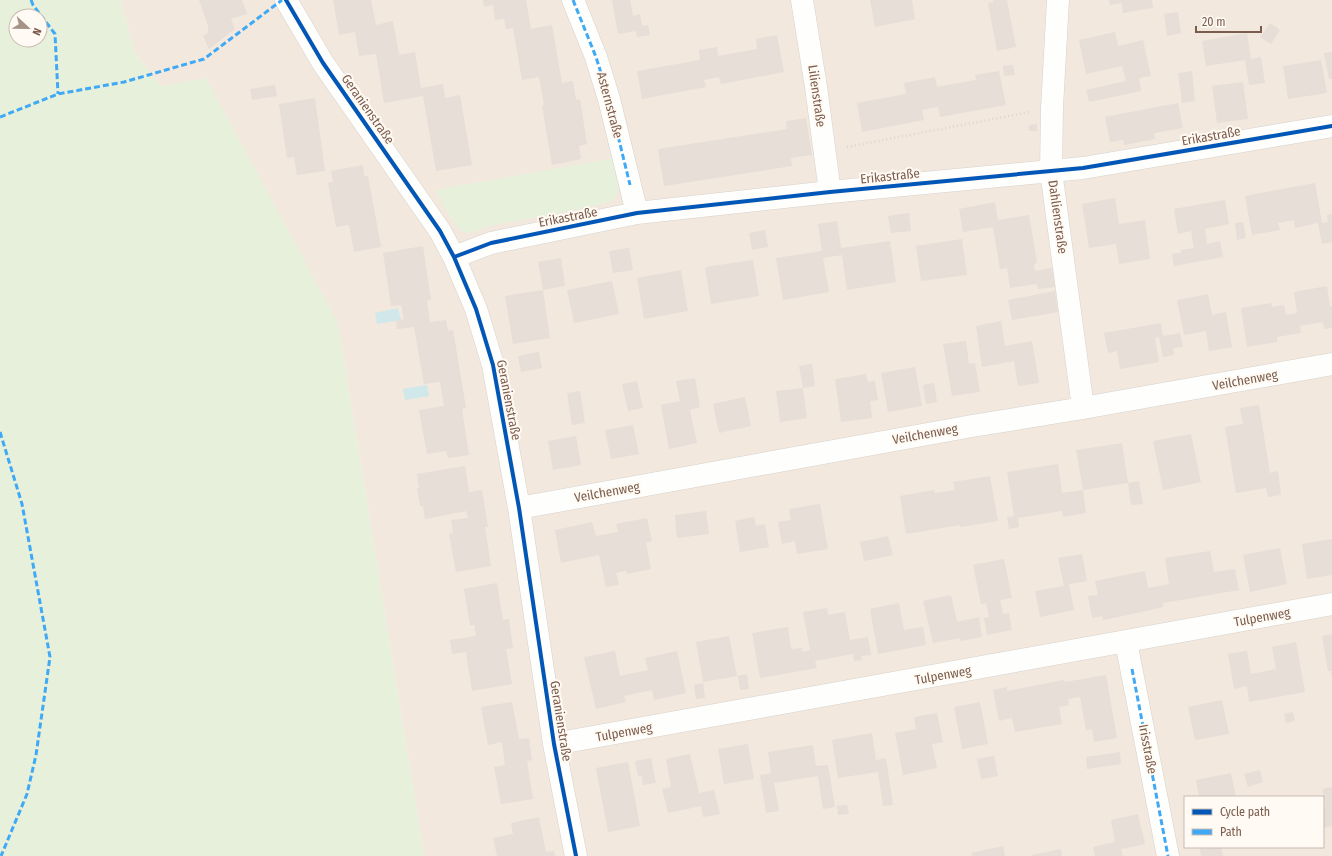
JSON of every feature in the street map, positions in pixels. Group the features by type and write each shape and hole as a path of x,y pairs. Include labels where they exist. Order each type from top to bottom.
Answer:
{"street":[{"name":"Geranienstraße","path":"286,0 323,63 440,231 454,257 476,309 493,365 519,508 554,744 576,856"},
{"name":"Asternstraße","path":"573,0 596,57 609,99 637,213"},
{"name":"Lilienstraße","path":"802,0 816,87 830,192"},
{"name":"Dahlienstraße","path":"1058,0 1052,108 1051,171 1083,408"},
{"name":"Erikastraße","path":"454,257 491,243 637,213 830,192 1083,168 1332,126"},
{"name":"Veilchenweg","path":"519,508 972,426 1332,364"},
{"name":"Tulpenweg","path":"554,744 1332,604"},
{"name":"Irisstraße","path":"1126,642 1168,856"}],"path":[{"path":"824,152 1052,108"}],"shaded area":[{"path":"120,0 1332,0 1332,856 424,856 338,323 135,53"}],"green space":[{"path":"0,0 120,0 135,53 161,86 206,78 338,323 424,856 0,856"},
{"path":"615,158 619,189 614,199 601,205 484,227 472,233 464,232 456,225 435,190"}],"water":[{"path":"398,308 401,320 377,324 375,313"},
{"path":"427,385 429,396 405,400 403,389"}],"building":[{"path":"199,0 242,0 247,14 231,19 235,29 209,49 203,36 208,33 208,26"},
{"path":"333,0 371,0 376,25 393,21 399,55 415,52 421,88 443,84 445,98 460,95 472,165 436,171 423,96 384,103 376,54 359,56 355,32 339,35"},
{"path":"483,0 526,0 531,29 552,25 562,83 573,81 576,100 580,99 587,144 579,146 581,159 552,165 542,106 544,105 539,77 522,80 513,28 506,29 504,19 495,20 493,5 484,7"},
{"path":"612,0 630,0 633,16 640,14 642,26 648,25 650,35 637,37 636,31 618,34"},
{"path":"870,0 912,0 915,19 875,27"},
{"path":"993,0 1007,0 1016,47 997,51 988,3 993,2"},
{"path":"1109,0 1152,0 1153,8 1123,13 1122,3 1110,5"},
{"path":"1178,12 1181,33 1167,36 1164,14"},
{"path":"1270,23 1280,30 1271,44 1260,37"},
{"path":"1115,32 1118,46 1143,40 1151,76 1139,78 1141,91 1089,102 1086,90 1126,81 1122,66 1086,74 1079,40"},
{"path":"1247,33 1251,59 1261,57 1265,83 1249,85 1245,60 1206,66 1202,41"},
{"path":"777,35 784,72 721,84 719,77 704,80 706,87 642,99 637,71 700,60 699,50 717,47 718,56 757,49 756,39"},
{"path":"1332,52 1332,79 1329,79 1324,53"},
{"path":"1321,60 1327,93 1288,99 1283,66"},
{"path":"1013,65 1015,75 1004,76 1003,66"},
{"path":"999,71 1006,105 940,117 938,107 931,108 922,110 924,120 862,132 857,103 906,94 904,83 935,77 937,87 976,80 975,75"},
{"path":"1192,71 1195,101 1182,103 1178,73"},
{"path":"1243,82 1248,119 1217,123 1212,86"},
{"path":"275,85 277,96 252,100 250,89"},
{"path":"315,98 325,171 297,175 294,157 287,158 279,104"},
{"path":"1178,103 1183,128 1154,133 1155,139 1124,145 1123,140 1110,142 1105,117"},
{"path":"806,118 812,155 791,158 792,166 664,186 658,149 787,129 786,121"},
{"path":"1037,124 1037,131 1029,131 1029,125"},
{"path":"363,165 364,176 368,176 381,247 354,252 349,225 336,227 328,183 333,182 331,171"},
{"path":"1315,183 1322,223 1328,222 1327,215 1332,214 1332,242 1322,244 1318,223 1295,228 1294,220 1278,223 1280,230 1252,235 1245,196"},
{"path":"1115,198 1119,224 1145,220 1150,259 1119,264 1116,244 1089,248 1082,204"},
{"path":"1225,200 1229,224 1205,229 1207,244 1220,241 1223,257 1174,266 1172,254 1181,253 1181,250 1194,248 1191,231 1178,234 1174,209"},
{"path":"995,202 998,220 1029,215 1037,263 1034,264 1035,271 1052,268 1055,287 1038,289 1037,284 1010,288 1007,268 1000,269 993,227 963,232 959,209"},
{"path":"909,213 911,231 891,233 888,216"},
{"path":"837,221 841,248 890,241 896,282 847,290 842,255 823,258 829,292 783,300 776,258 822,251 818,224"},
{"path":"1243,222 1246,238 1237,240 1235,223"},
{"path":"765,230 768,247 752,250 749,233"},
{"path":"962,239 967,275 921,281 916,246"},
{"path":"423,246 431,300 427,300 430,322 446,320 448,331 453,330 466,408 462,409 469,455 448,458 446,451 427,454 419,410 444,406 440,382 424,384 414,327 397,329 396,321 404,319 401,305 391,306 383,253"},
{"path":"629,248 633,270 613,273 609,251"},
{"path":"561,258 565,286 543,290 538,262"},
{"path":"753,260 759,296 711,304 705,267"},
{"path":"681,270 688,311 644,319 637,278"},
{"path":"612,281 619,314 574,323 567,290"},
{"path":"1327,286 1330,306 1332,306 1332,328 1324,329 1323,322 1300,326 1301,333 1277,337 1277,342 1247,347 1241,308 1271,303 1272,307 1284,305 1286,315 1297,313 1294,292"},
{"path":"543,290 550,338 513,344 505,296"},
{"path":"1055,291 1058,312 1012,320 1008,300"},
{"path":"1208,294 1212,315 1226,312 1232,347 1209,351 1206,331 1184,335 1177,300"},
{"path":"1001,321 1005,346 1032,341 1039,383 1018,386 1014,361 982,367 976,326"},
{"path":"1161,323 1163,336 1180,333 1183,347 1173,348 1174,355 1163,357 1159,337 1155,338 1159,362 1120,369 1117,351 1108,353 1104,333"},
{"path":"966,341 969,364 975,363 980,392 952,396 943,344"},
{"path":"539,352 542,368 521,372 518,356"},
{"path":"812,364 815,386 803,388 799,366"},
{"path":"915,367 922,406 888,412 881,373"},
{"path":"866,374 868,382 875,381 878,400 870,401 872,418 841,422 835,379"},
{"path":"695,378 700,407 690,410 697,443 669,449 661,405 680,401 676,381"},
{"path":"637,381 643,408 628,411 622,384"},
{"path":"934,383 937,402 926,404 923,385"},
{"path":"803,388 807,418 780,422 776,391"},
{"path":"580,391 585,423 572,425 567,393"},
{"path":"745,397 751,426 719,433 713,404"},
{"path":"1259,405 1270,473 1278,471 1281,495 1268,497 1266,488 1236,493 1225,427 1243,424 1240,408"},
{"path":"633,425 639,454 611,459 605,430"},
{"path":"1191,434 1201,482 1163,490 1153,441"},
{"path":"576,436 581,465 553,470 548,441"},
{"path":"1122,443 1128,483 1083,490 1076,450"},
{"path":"1058,464 1062,493 1083,490 1086,513 1063,517 1062,511 1018,518 1019,527 1009,529 1007,517 1014,516 1007,472"},
{"path":"465,466 469,492 482,490 488,527 485,527 491,566 456,572 449,534 453,533 451,520 468,518 466,511 425,519 423,506 420,506 417,488 419,488 417,474"},
{"path":"990,476 998,521 960,527 960,525 906,534 900,496 934,490 935,493 955,490 953,482"},
{"path":"1139,481 1143,504 1131,505 1128,483"},
{"path":"820,504 828,549 797,554 795,541 782,544 778,522 791,520 789,509"},
{"path":"706,511 709,534 677,538 675,515"},
{"path":"754,517 756,526 765,524 769,547 740,552 735,521"},
{"path":"647,518 652,541 646,543 651,569 627,574 626,571 616,573 619,585 606,587 599,555 561,563 555,530 592,522 596,536 618,532 616,524"},
{"path":"888,536 893,555 864,561 860,542"},
{"path":"1332,539 1332,575 1307,579 1302,544"},
{"path":"1280,548 1287,584 1250,592 1243,555"},
{"path":"1210,551 1214,572 1235,569 1239,590 1163,603 1163,607 1103,620 1102,616 1092,618 1088,596 1098,595 1095,581 1145,571 1148,588 1169,584 1165,558"},
{"path":"1082,554 1087,581 1069,584 1074,610 1040,617 1035,591 1064,586 1058,558"},
{"path":"1004,559 1012,598 1000,600 1003,614 1009,613 1012,630 987,635 984,618 989,617 986,603 981,604 973,565"},
{"path":"497,583 503,620 509,619 513,648 506,649 512,684 472,691 466,652 452,654 450,640 476,636 474,625 470,625 464,589"},
{"path":"951,595 957,622 979,617 982,637 961,641 960,638 933,643 923,601"},
{"path":"899,603 904,630 923,627 926,645 878,654 870,609"},
{"path":"827,608 828,615 845,612 850,640 868,637 871,655 861,656 862,660 854,661 853,654 815,661 817,668 760,678 752,633 788,627 791,649 802,648 803,652 810,650 803,612"},
{"path":"1332,634 1331,675 1331,671 1328,671 1322,636"},
{"path":"729,636 737,676 703,682 696,642"},
{"path":"1296,642 1305,692 1249,702 1247,686 1234,689 1228,654 1247,651 1251,674 1276,669 1272,647"},
{"path":"615,651 620,676 648,670 645,658 677,651 686,693 654,700 652,690 624,696 626,702 596,709 584,657"},
{"path":"747,674 749,689 740,690 738,676"},
{"path":"1106,675 1117,738 1094,742 1092,729 1086,730 1080,697 1068,699 1069,705 1059,707 1062,724 1015,732 1012,718 999,721 993,690 1007,687 1007,691 1064,680 1065,682"},
{"path":"703,683 705,698 696,699 694,685"},
{"path":"1222,700 1229,734 1195,740 1188,707"},
{"path":"512,702 519,739 529,738 532,760 527,761 533,799 501,804 494,767 505,765 502,742 488,745 481,707"},
{"path":"980,702 988,744 962,749 954,707"},
{"path":"1293,712 1295,721 1286,723 1284,714"},
{"path":"937,713 943,742 932,744 937,768 903,775 895,733 916,729 914,717"},
{"path":"872,733 876,760 886,758 893,805 883,806 878,772 838,778 832,740"},
{"path":"748,744 754,779 724,784 718,749"},
{"path":"813,745 816,766 828,765 835,807 823,809 818,776 774,783 779,811 766,813 760,775 771,773 768,752"},
{"path":"1120,752 1121,764 1087,769 1086,757"},
{"path":"690,754 699,793 714,790 720,814 703,817 701,806 668,813 662,789 671,787 666,759"},
{"path":"994,756 998,776 981,779 977,759"},
{"path":"651,758 656,783 643,785 642,776 638,776 635,761"},
{"path":"628,762 640,826 608,832 596,768"},
{"path":"1260,770 1263,782 1248,787 1244,774"},
{"path":"1231,773 1236,796 1199,796 1196,780"},
{"path":"1332,787 1332,826 1324,828 1324,807 1326,807 1322,789"},
{"path":"847,805 849,814 838,815 837,806"},
{"path":"1138,814 1145,844 1121,849 1123,856 1095,856 1093,847 1115,842 1111,820"},
{"path":"539,817 546,852 554,851 555,856 497,856 493,838 513,834 511,823"},
{"path":"1003,846 1005,856 972,856 971,853"},
{"path":"1199,848 1221,848 1223,856 1201,856"},
{"path":"1061,849 1062,856 1032,856 1032,855"}],"marked path":[{"path":"31,0 33,5 55,34 58,94"},
{"path":"0,117 58,94 124,82 204,59 282,0"},
{"path":"573,0 596,57 609,99 630,185"},
{"path":"0,432 22,504 50,657 36,755 27,794 1,856"},
{"path":"1132,669 1168,856"}],"cycle path":[{"path":"286,0 323,63 440,231 454,257 476,309 493,365 519,508 554,744 576,856"},
{"path":"454,257 491,243 637,213 830,192 1083,168 1332,126"}]}
